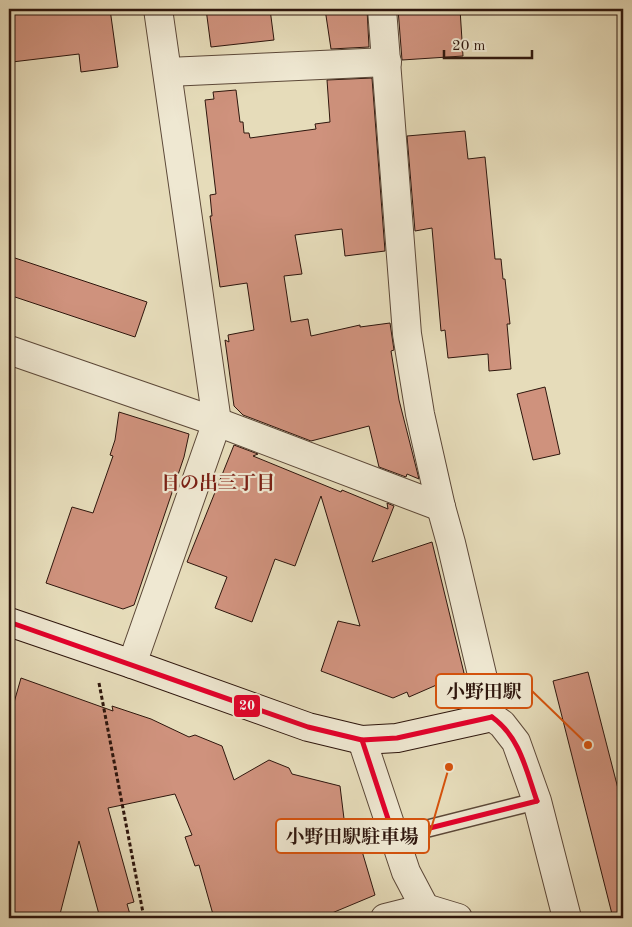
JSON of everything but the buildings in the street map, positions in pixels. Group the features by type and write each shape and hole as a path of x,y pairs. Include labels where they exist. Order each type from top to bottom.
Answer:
{"street":[{"path":"132,664 217,422 158,9"},
{"path":"382,9 407,334 420,414 492,716 502,724 516,742 537,801 567,918"},
{"path":"168,72 387,62"},
{"path":"9,350 217,422 441,507"},
{"path":"9,622 308,727 362,740 397,738 492,716"},
{"path":"362,740 406,872 425,908"},
{"path":"385,918 425,908 458,918"}],"lane":[{"path":"394,836 537,801"}],"path":[{"path":"92,651 144,918"}],"transit line":[{"name":"20","path":"9,622 308,727 362,740 397,738 492,717"},
{"name":"20","path":"492,717 502,725 516,744 537,801"},
{"name":"20","path":"362,740 394,837"},
{"name":"20","path":"394,837 537,801"}],"place":[{"name":"小野田駅","path":"588,745"},
{"name":"小野田駅駐車場","path":"449,767"}],"district":[{"name":"日の出三丁目","path":"218,484"}]}
